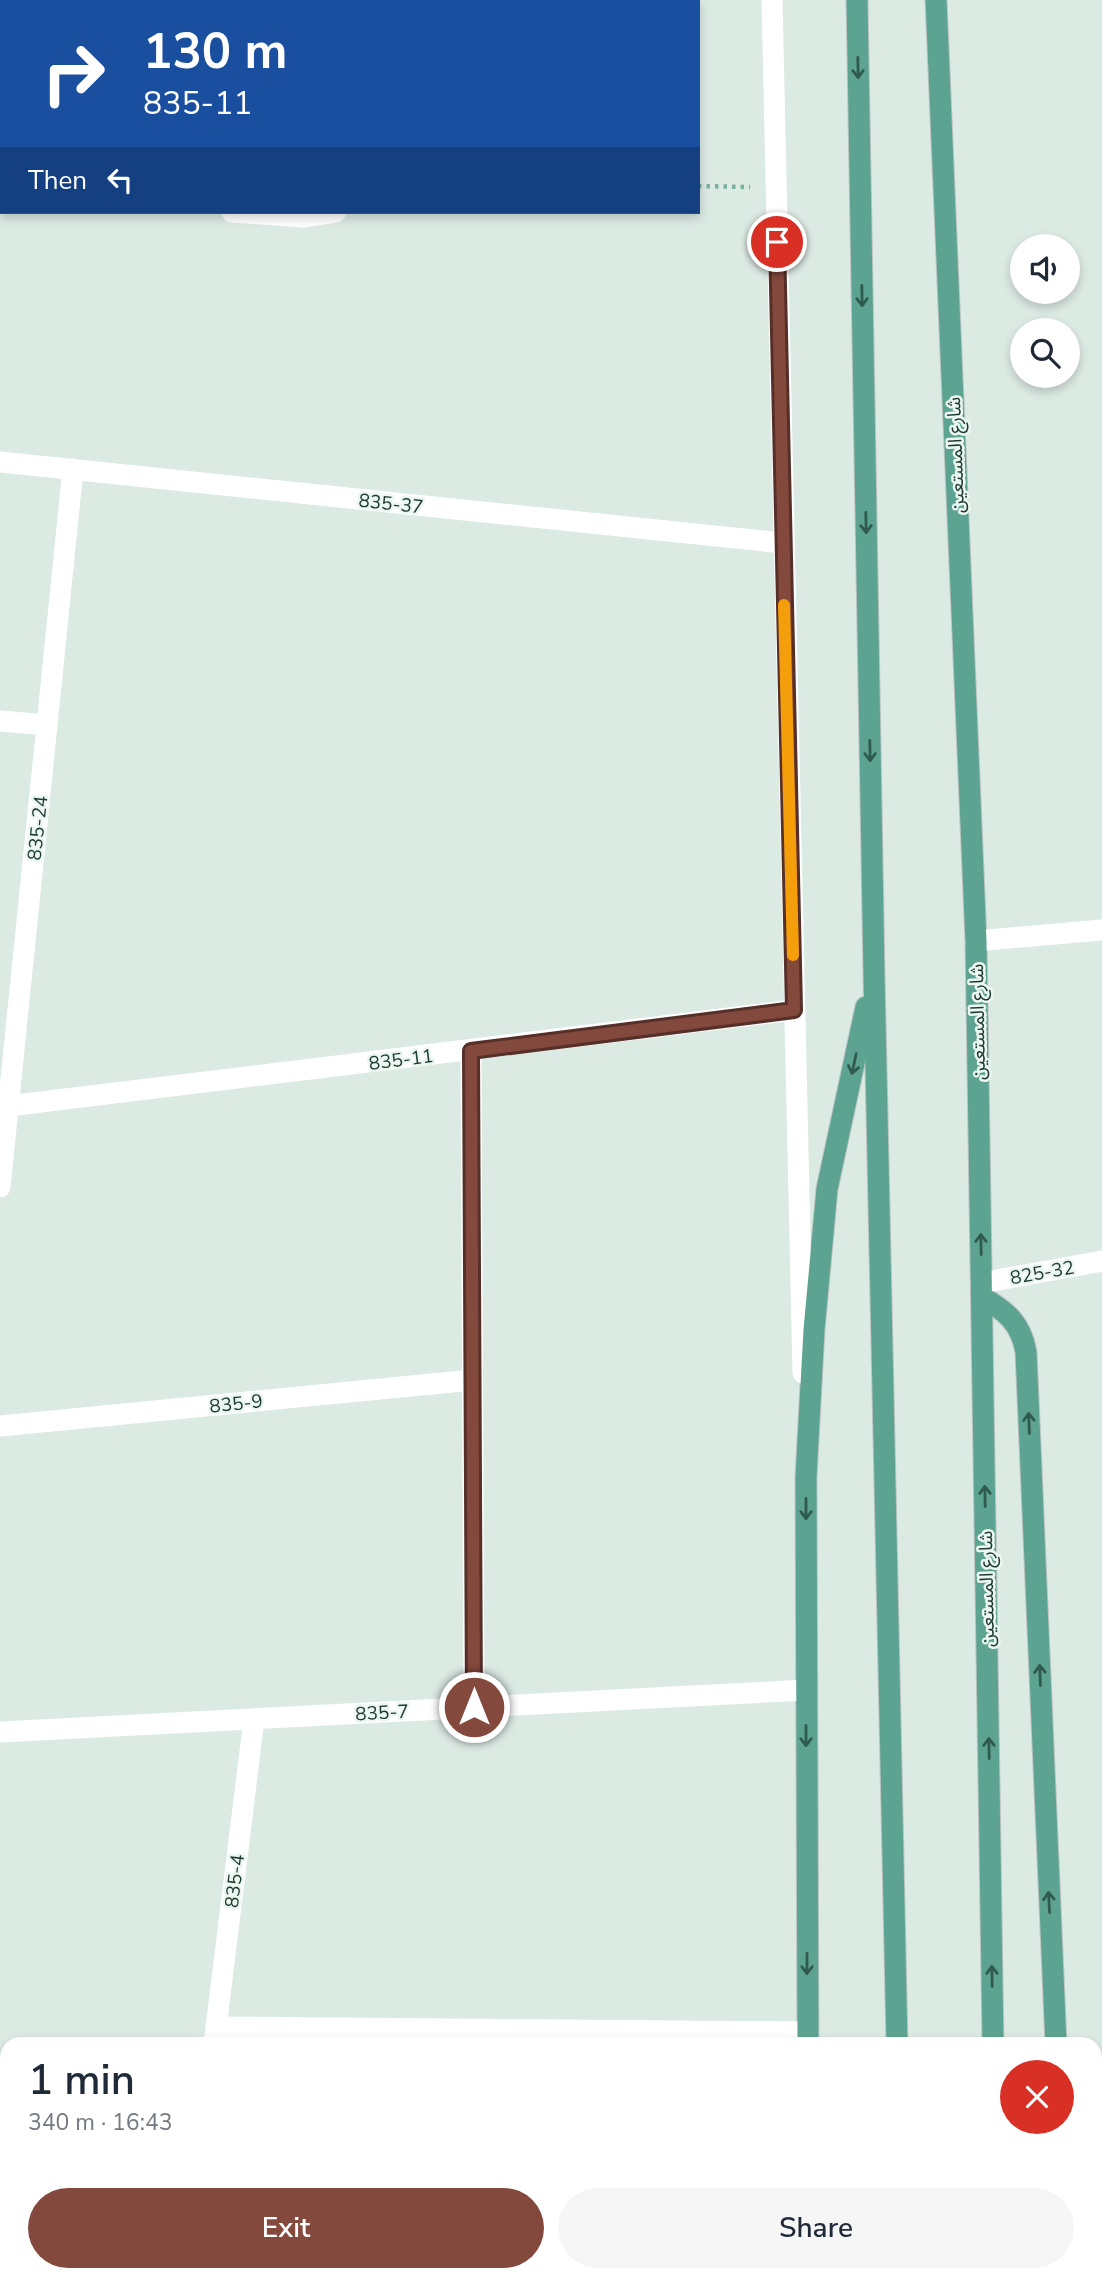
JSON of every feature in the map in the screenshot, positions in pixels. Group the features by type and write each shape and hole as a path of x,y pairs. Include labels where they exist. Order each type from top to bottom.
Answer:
{"main road":[{"path":"856,0 897,2037"},
{"name":"شارع المستعين","path":"936,0 976,940 993,2037"},
{"path":"808,2037 806,1476 814,1330 827,1189 874,974"},
{"path":"982,1290 1016,1322 1026,1352 1056,2037"}],"street":[{"path":"772,0 806,1476"},
{"path":"261,214 303,217 323,214"},
{"name":"835-37","path":"0,462 783,543"},
{"name":"835-24","path":"0,1187 9,1106 10,987 47,725 74,469"},
{"path":"0,721 47,725"},
{"path":"976,940 1102,930"},
{"name":"835-11","path":"9,1106 794,1010"},
{"path":"471,1051 474,1707"},
{"name":"825-32","path":"982,1290 1102,1261"},
{"name":"835-9","path":"0,1426 472,1380"},
{"name":"835-7","path":"0,1732 806,1690"},
{"name":"835-4","path":"215,2036 254,1719"},
{"path":"215,2036 444,2037"}],"path":[{"path":"700,186 776,187"}],"slow traffic":[{"path":"784,605 793,955"}],"route":[{"path":"474,1707 471,1051 794,1010 777,242"}]}
